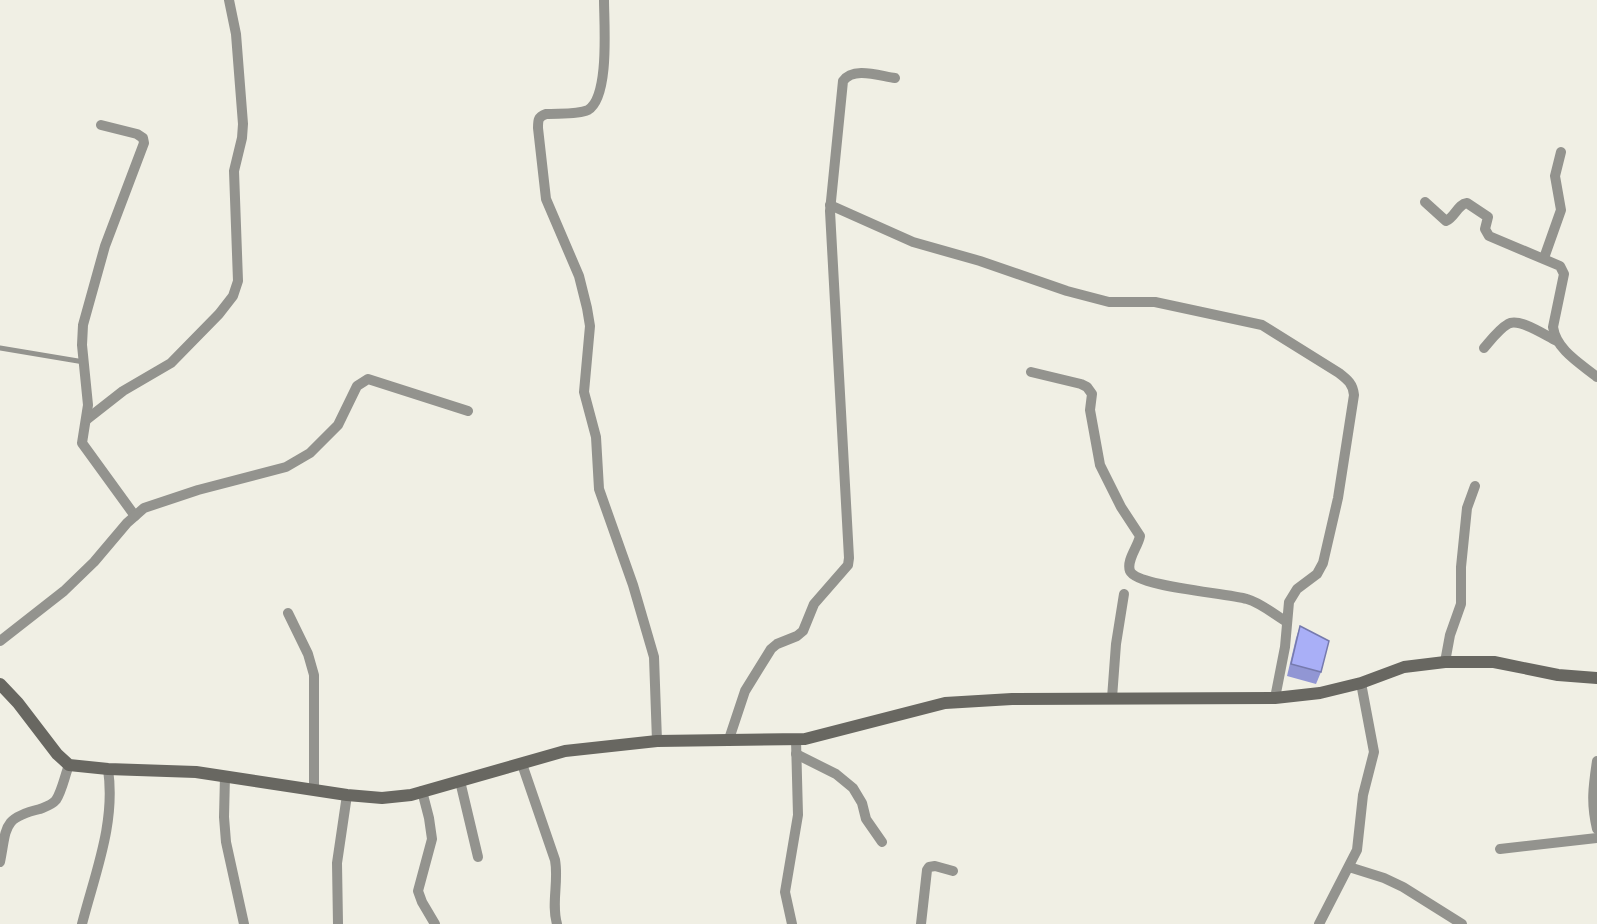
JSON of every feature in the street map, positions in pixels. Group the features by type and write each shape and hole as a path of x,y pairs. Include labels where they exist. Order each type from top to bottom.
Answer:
{"street":[{"path":"86,420 123,391 171,363 219,314 237,288 238,243 234,171 243,124 236,34 229,0"},
{"path":"604,0 605,43 601,87 596,101 591,109 583,112 541,116 538,128 546,199 579,276 588,308 590,326 584,392 596,437 599,489 633,585 654,657 657,741"},
{"path":"729,739 745,691 771,649 803,631 814,604 848,565 830,205 843,81 846,76 856,72 895,78"},
{"path":"101,125 137,134 143,138 144,143 108,238 83,325 88,392 86,420 81,438 84,448 135,516"},
{"path":"1544,258 1561,210 1555,176 1561,152"},
{"path":"1425,202 1446,221 1461,205 1467,203 1488,216 1485,232 1489,237 1560,266 1564,274 1553,327 1557,341"},
{"path":"830,205 913,242 980,261 1067,291 1109,302 1155,302 1262,325 1350,381 1354,395 1338,498 1323,563 1317,574 1292,594 1289,602 1285,647 1275,698"},
{"path":"1484,348 1503,328 1513,322 1521,323 1557,341 1568,354 1597,377"},
{"path":"1031,372 1081,384 1087,387 1092,394 1090,410 1100,465 1121,507 1140,534 1140,540 1130,562 1132,575 1148,581 1245,598 1287,622"},
{"path":"0,640 80,577 126,523 152,504 286,467 310,453 328,437 338,424 357,386 368,379 468,411"},
{"path":"1445,662 1450,635 1461,604 1461,567 1467,508 1475,486"},
{"path":"1112,698 1116,644 1124,594"},
{"path":"288,613 308,654 314,675 314,789"},
{"path":"0,684 18,703 57,754 69,765 108,770 174,771 225,776 347,795 382,798 411,795 565,751 657,741 805,739 937,704 1012,699 1275,698 1320,693 1361,683 1404,667 1445,662 1494,662 1558,675 1597,678"},
{"path":"1319,924 1349,867 1359,841 1363,795 1374,752 1361,683"},
{"path":"792,924 785,892 798,815 796,740"},
{"path":"796,754 836,774 853,788 862,803 866,819 882,842"},
{"path":"1597,761 1592,794 1592,809 1597,830"},
{"path":"522,764 557,868 555,913 557,924"},
{"path":"0,862 6,830 10,822 15,817 46,807 56,800 69,765"},
{"path":"82,924 102,853 109,817 111,803 108,770"},
{"path":"225,776 226,842 244,924"},
{"path":"460,781 478,857"},
{"path":"423,791 432,839 418,891 422,903 435,924"},
{"path":"338,924 337,863 347,795"},
{"path":"1500,849 1597,838"},
{"path":"921,924 927,870 935,866 953,871"},
{"path":"1349,867 1393,881 1462,924"}],"lane":[{"path":"0,348 84,362"}],"building":[{"path":"1300,626 1329,641 1321,672 1291,664"}]}
